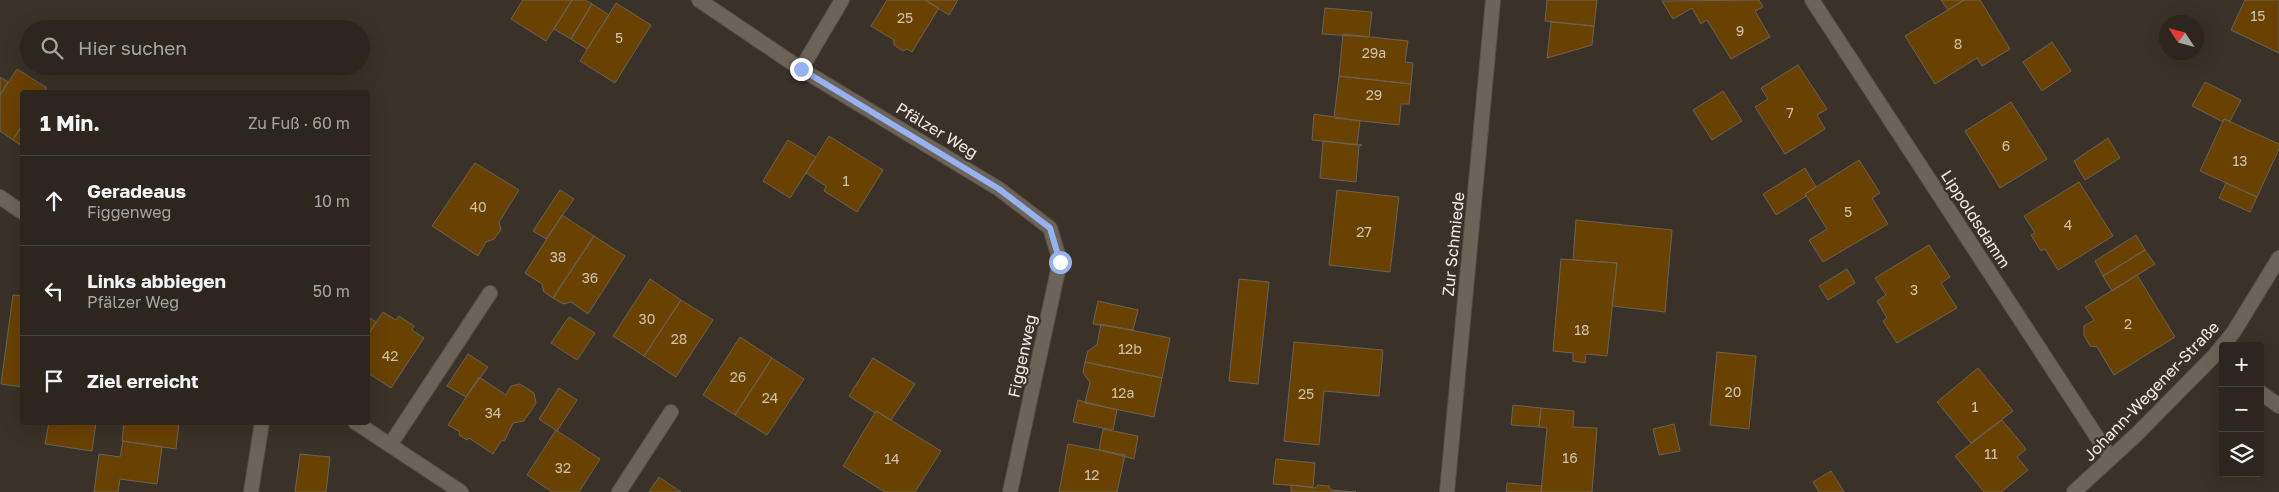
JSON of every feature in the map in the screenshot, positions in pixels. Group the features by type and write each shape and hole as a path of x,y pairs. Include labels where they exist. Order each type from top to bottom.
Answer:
{"street":[{"name":"Pfälzer Weg","path":"699,0 801,69 999,189 1050,228"},
{"path":"801,69 842,0"},
{"name":"Zur Schmiede","path":"1447,492 1493,0"},
{"name":"Lippoldsdamm","path":"1812,0 2110,456"},
{"path":"0,198 20,211"},
{"name":"Figgenweg","path":"1010,492 1060,262 1050,228"},
{"name":"Johann-Wegener-Straße","path":"2074,492 2110,456 2218,360 2279,258"},
{"path":"390,445 490,293"},
{"path":"2264,395 2279,406"},
{"path":"619,492 671,412"},
{"path":"251,492 262,425"},
{"path":"360,425 461,492"}],"building":[{"path":"523,0 572,0 546,41 511,19"},
{"path":"572,0 585,0 592,4 571,39 554,29"},
{"path":"887,0 925,0 939,8 912,52 907,49 903,51 894,45 894,40 871,26"},
{"path":"925,0 958,0 949,15"},
{"path":"1547,0 1597,0 1594,26 1545,21"},
{"path":"1759,0 1763,7 1755,11 1770,37 1731,59 1707,20 1701,24 1692,8 1673,19 1662,1"},
{"path":"1941,0 1964,0 1948,10"},
{"path":"1964,0 1980,0 2010,49 1982,66 1977,58 1935,84 1905,36"},
{"path":"2245,0 2279,0 2279,53 2231,30"},
{"path":"616,3 651,25 615,83 580,61"},
{"path":"592,4 609,15 587,49 571,39"},
{"path":"1325,8 1372,12 1369,37 1322,34"},
{"path":"1551,22 1594,26 1592,45 1547,58"},
{"path":"1343,34 1408,41 1405,62 1413,63 1411,84 1339,76"},
{"path":"2052,42 2071,71 2042,91 2023,62"},
{"path":"1798,65 1827,109 1817,115 1825,129 1785,154 1755,107 1768,99 1761,88"},
{"path":"17,69 20,71 20,75 26,75 47,88 46,90 20,90 20,128 13,140 0,131 0,95"},
{"path":"1339,76 1411,84 1409,104 1401,104 1399,125 1334,118"},
{"path":"0,77 8,82 0,95"},
{"path":"2205,82 2241,100 2230,121 2224,119 2223,122 2192,106"},
{"path":"1723,91 1742,121 1712,140 1693,110"},
{"path":"2011,102 2047,159 2000,188 1965,131"},
{"path":"1314,114 1360,121 1357,145 1312,140"},
{"path":"2224,119 2279,144 2279,149 2257,197 2200,171"},
{"path":"20,128 20,145 13,140"},
{"path":"829,136 883,170 857,212 824,191 826,186 806,173"},
{"path":"2108,138 2120,158 2085,180 2074,161"},
{"path":"788,140 816,157 790,198 763,181"},
{"path":"1323,141 1362,145 1359,146 1356,182 1320,178"},
{"path":"1859,160 1880,193 1872,198 1888,224 1823,262 1809,240 1827,229 1805,194"},
{"path":"475,163 519,190 499,222 501,230 494,239 486,242 478,256 432,226"},
{"path":"1805,168 1816,187 1805,194 1806,196 1776,215 1763,194"},
{"path":"2079,182 2113,236 2058,270 2045,249 2041,251 2031,235 2035,233 2024,216"},
{"path":"2226,183 2257,197 2250,212 2219,198"},
{"path":"560,190 574,199 546,239 533,231"},
{"path":"1337,190 1399,197 1390,272 1329,265"},
{"path":"562,215 594,236 553,298 544,292 542,284 525,273"},
{"path":"1576,220 1672,230 1665,312 1612,306 1617,263 1573,260"},
{"path":"2136,235 2145,250 2103,276 2095,261"},
{"path":"594,236 625,256 588,314 571,302 563,304 553,298"},
{"path":"1929,245 1950,277 1941,283 1957,308 1897,343 1883,321 1887,318 1877,301 1886,295 1875,278"},
{"path":"2145,250 2155,264 2112,291 2103,276"},
{"path":"1561,259 1617,263 1607,356 1586,354 1585,363 1573,361 1573,353 1553,351"},
{"path":"1847,269 1855,283 1828,300 1819,286"},
{"path":"2137,275 2175,337 2114,375 2097,347 2090,346 2084,335 2084,326 2094,320 2085,307"},
{"path":"650,279 681,300 644,356 613,336"},
{"path":"1239,279 1269,282 1258,384 1229,381"},
{"path":"13,295 20,296 20,387 1,384"},
{"path":"681,300 713,320 676,377 644,356"},
{"path":"1098,301 1138,310 1133,330 1093,324"},
{"path":"383,312 396,320 399,316 414,326 412,330 424,338 391,388 370,374 370,332"},
{"path":"569,317 595,333 577,360 551,343"},
{"path":"370,318 376,322 370,332"},
{"path":"1101,324 1170,338 1162,378 1085,362 1088,351 1097,345"},
{"path":"740,337 772,358 735,415 703,395"},
{"path":"1294,342 1383,350 1379,396 1324,391 1319,445 1284,441"},
{"path":"1717,352 1756,356 1749,429 1710,425"},
{"path":"468,354 488,367 466,397 447,386"},
{"path":"772,358 804,379 767,435 735,415"},
{"path":"873,358 915,384 891,420 876,411 875,413 849,396"},
{"path":"1085,362 1162,378 1154,417 1085,403 1090,382 1083,373"},
{"path":"1978,368 2013,411 1971,443 1937,402"},
{"path":"479,377 506,395 511,386 520,384 534,393 536,403 524,421 513,423 505,440 501,441 493,454 469,438 467,440 459,435 460,432 448,425"},
{"path":"559,388 577,400 557,431 539,419"},
{"path":"1078,400 1117,410 1113,430 1073,422"},
{"path":"1513,405 1541,408 1539,427 1511,425"},
{"path":"1541,408 1574,411 1573,427 1597,428 1592,492 1541,492 1547,428 1539,427"},
{"path":"876,411 941,451 915,492 885,492 843,466"},
{"path":"2002,420 2026,449 2017,457 2028,470 2001,492 1984,492 1955,456"},
{"path":"1674,424 1680,451 1659,455 1653,429"},
{"path":"48,425 96,425 92,451 45,444"},
{"path":"124,425 179,425 176,449 122,441"},
{"path":"1103,429 1138,436 1134,459 1099,450"},
{"path":"556,430 600,459 579,492 552,492 527,475"},
{"path":"123,441 162,447 157,484 120,479 118,492 94,492 99,454 120,457"},
{"path":"1068,444 1125,455 1117,492 1059,492"},
{"path":"300,454 330,457 326,492 295,492"},
{"path":"1276,459 1315,463 1313,487 1273,484"},
{"path":"1831,471 1844,492 1819,492 1813,482"},
{"path":"659,477 681,492 649,492"},
{"path":"1507,483 1542,486 1541,492 1506,492"},
{"path":"1291,485 1315,488 1318,485 1329,486 1331,490 1356,492 1291,492"}],"route":[{"path":"801,69 999,189 1050,228 1060,262"}]}
